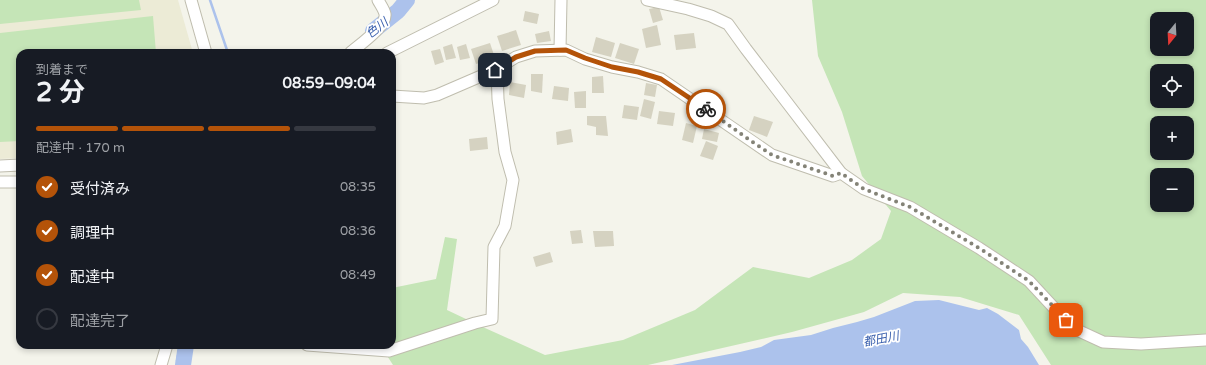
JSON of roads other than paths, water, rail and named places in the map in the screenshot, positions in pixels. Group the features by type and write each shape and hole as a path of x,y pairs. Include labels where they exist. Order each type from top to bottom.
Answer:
{"street":[{"path":"191,0 205,49"},
{"path":"355,49 384,23 385,15 378,0"},
{"path":"395,49 493,0"},
{"path":"560,50 561,0"},
{"path":"647,0 705,14 728,24 841,173 864,189 910,207 979,248 1029,281 1077,330 1103,342 1141,344 1206,340"},
{"path":"396,96 424,98 437,95 497,69 516,57 535,51 566,50 612,67 638,72 661,79 772,155 833,176 841,173"},
{"path":"396,349 475,323 492,320 494,247 505,226 513,180 505,152 498,99 497,69"},
{"path":"0,166 16,165"},
{"path":"0,182 16,182"},
{"path":"161,365 166,349"},
{"path":"362,349 389,351 395,349"}],"water":[{"name":"都田川","path":"939,300 979,310 987,308 998,314 1019,330 1021,339 1028,347 1039,365 672,365 761,347 774,340 811,335 874,317 915,301"}],"waterway":[{"path":"210,0 227,49"},
{"name":"色川","path":"373,31 398,11 407,0"},
{"path":"179,349 177,361 179,365"},
{"name":"色川","path":"183,365 185,349"}]}
